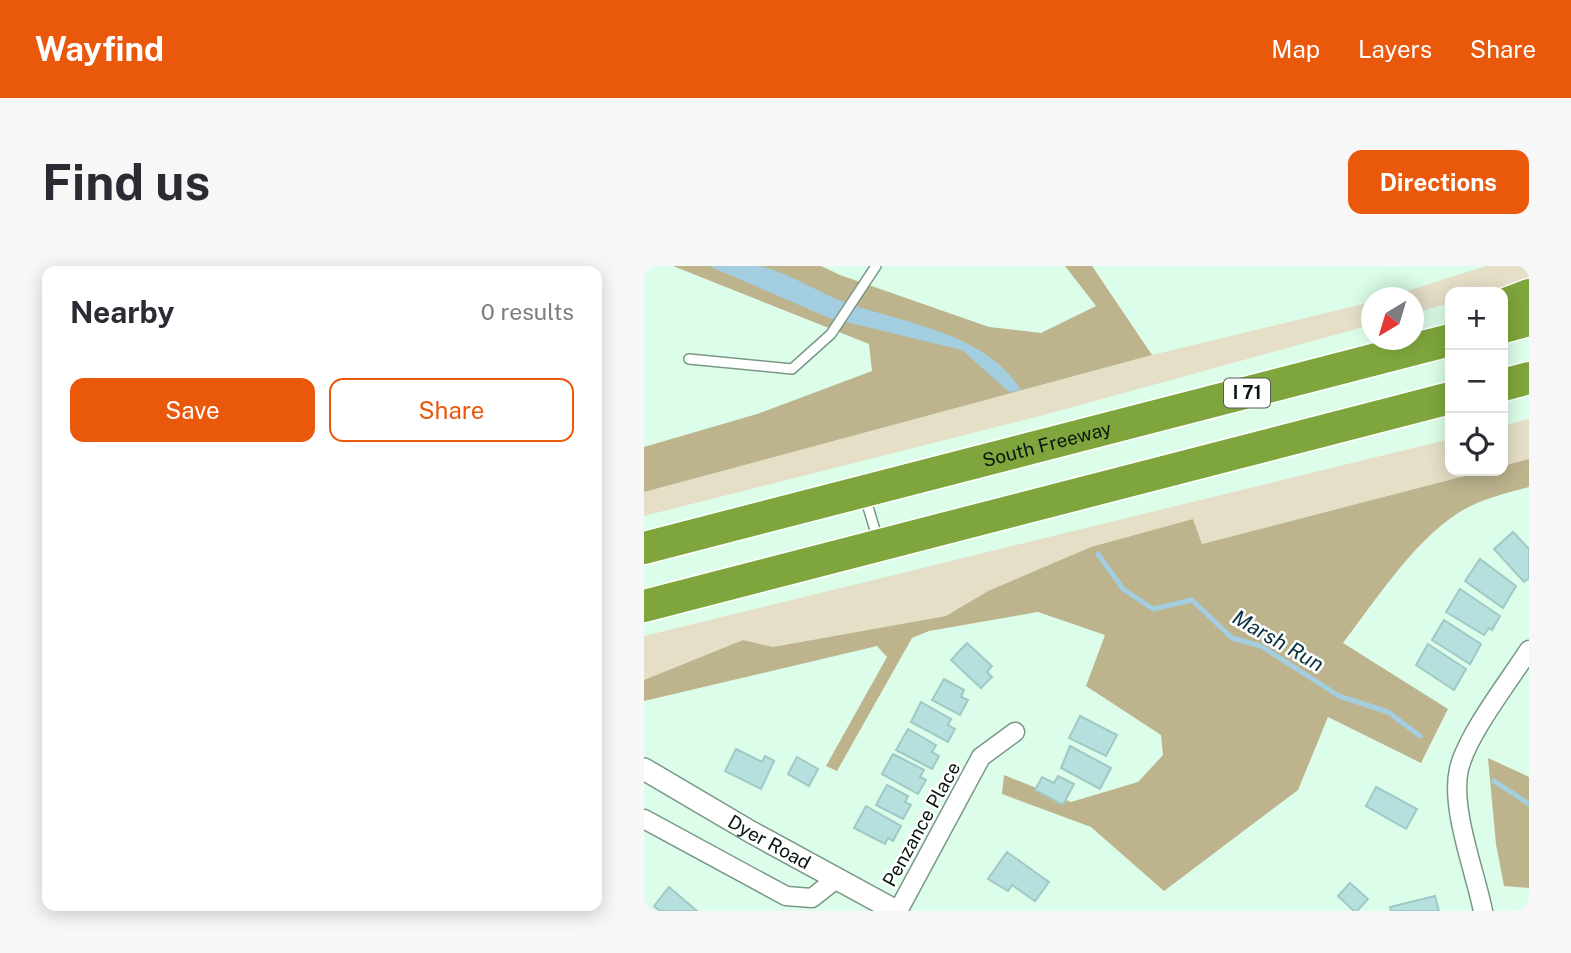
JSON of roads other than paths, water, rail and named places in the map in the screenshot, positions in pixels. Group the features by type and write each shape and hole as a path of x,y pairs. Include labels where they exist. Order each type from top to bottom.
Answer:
{"highway":[{"path":"1508,303 1529,295"},
{"path":"1508,326 1529,320"},
{"name":"South Freeway","path":"644,548 1442,340"},
{"path":"1508,384 1529,378"},
{"path":"644,606 1445,399"}],"street":[{"path":"1483,911 1463,831 1457,790 1459,771 1466,747 1529,650"},
{"name":"Penzance Place","path":"897,911 981,757 1015,732"},
{"name":"Dyer Road","path":"644,769 751,832 897,911"},
{"path":"644,819 786,896 812,898 836,879"}],"lane":[{"path":"689,359 792,369 831,334 876,266"},
{"path":"863,492 879,545"}],"water":[{"path":"709,266 768,268 842,301 940,332 985,354 1005,370 1021,390 1009,392 962,350 829,318"}],"waterway":[{"name":"Marsh Run","path":"1098,554 1123,589 1153,609 1192,600 1232,638 1261,646 1339,696 1388,712 1420,736"},
{"name":"Marsh Run","path":"1494,781 1529,804"}]}
